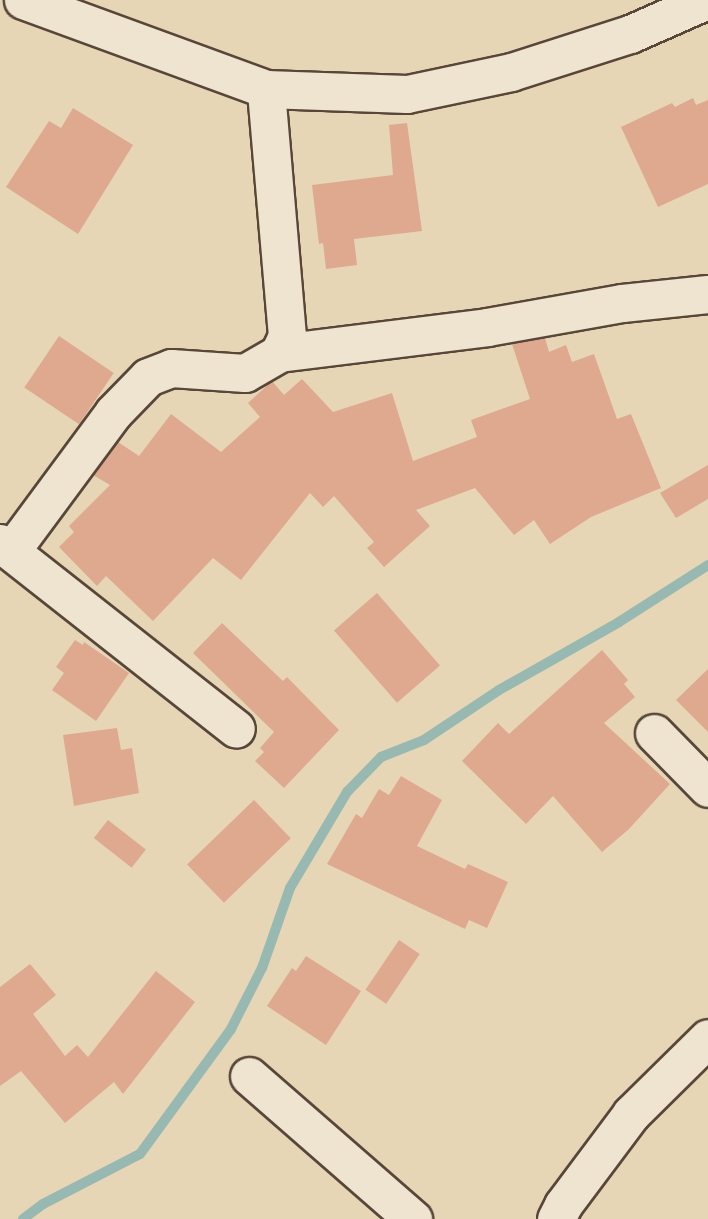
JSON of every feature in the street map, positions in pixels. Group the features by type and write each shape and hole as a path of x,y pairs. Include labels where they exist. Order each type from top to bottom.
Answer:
{"street":[{"path":"23,0 266,89 407,94 511,72 630,34 706,0"},
{"path":"266,89 287,336 279,353"},
{"path":"236,729 6,547 113,413 148,377 171,368 245,373 279,353 487,327 622,303 708,294"},
{"path":"654,733 708,788"},
{"path":"556,1219 563,1205 631,1114 708,1038"},
{"path":"249,1076 413,1219"}],"building":[{"path":"693,98 696,105 708,100 708,184 658,207 621,127 672,103 675,107"},
{"path":"73,108 133,145 78,234 6,187 49,121 61,128"},
{"path":"407,123 422,231 354,239 357,265 326,269 323,243 319,244 312,185 393,175 389,125"},
{"path":"59,336 114,373 79,424 24,387"},
{"path":"545,338 549,352 566,345 572,362 594,354 617,419 631,414 661,488 591,517 550,544 534,520 514,535 475,488 416,510 430,526 384,567 367,548 374,542 334,496 323,507 310,493 241,580 213,558 153,621 106,576 97,586 59,547 74,532 69,526 110,485 93,475 118,442 139,456 171,414 221,452 260,417 248,403 272,381 284,395 302,379 333,412 392,393 413,461 477,437 471,420 530,399 512,344"},
{"path":"708,465 708,499 676,518 660,493"},
{"path":"377,593 440,665 397,703 334,630"},
{"path":"222,623 283,681 287,677 339,730 284,788 255,761 264,752 260,748 274,732 193,653"},
{"path":"75,640 83,645 84,642 129,673 96,721 52,690 64,673 56,667"},
{"path":"602,650 628,680 624,684 635,697 604,723 670,784 629,829 602,852 553,796 526,824 462,761 498,723 509,734"},
{"path":"708,669 708,732 676,700"},
{"path":"117,728 121,750 132,748 139,793 74,806 63,735"},
{"path":"401,776 442,800 417,846 465,869 468,864 508,882 487,928 469,920 465,929 327,864 356,814 362,818 379,789 389,795"},
{"path":"254,800 291,838 224,903 187,865"},
{"path":"108,820 146,850 132,868 94,838"},
{"path":"399,940 420,954 386,1004 365,990"},
{"path":"306,956 361,991 326,1045 267,1006 292,968 296,971"},
{"path":"30,964 56,995 33,1014 65,1056 77,1045 88,1057 156,971 195,1002 123,1094 114,1082 65,1123 21,1071 0,1086 0,987"}],"waterway":[{"path":"23,1219 43,1204 140,1154 231,1029 262,968 290,888 347,792 381,757 424,740 499,690 619,622 708,565"}]}
